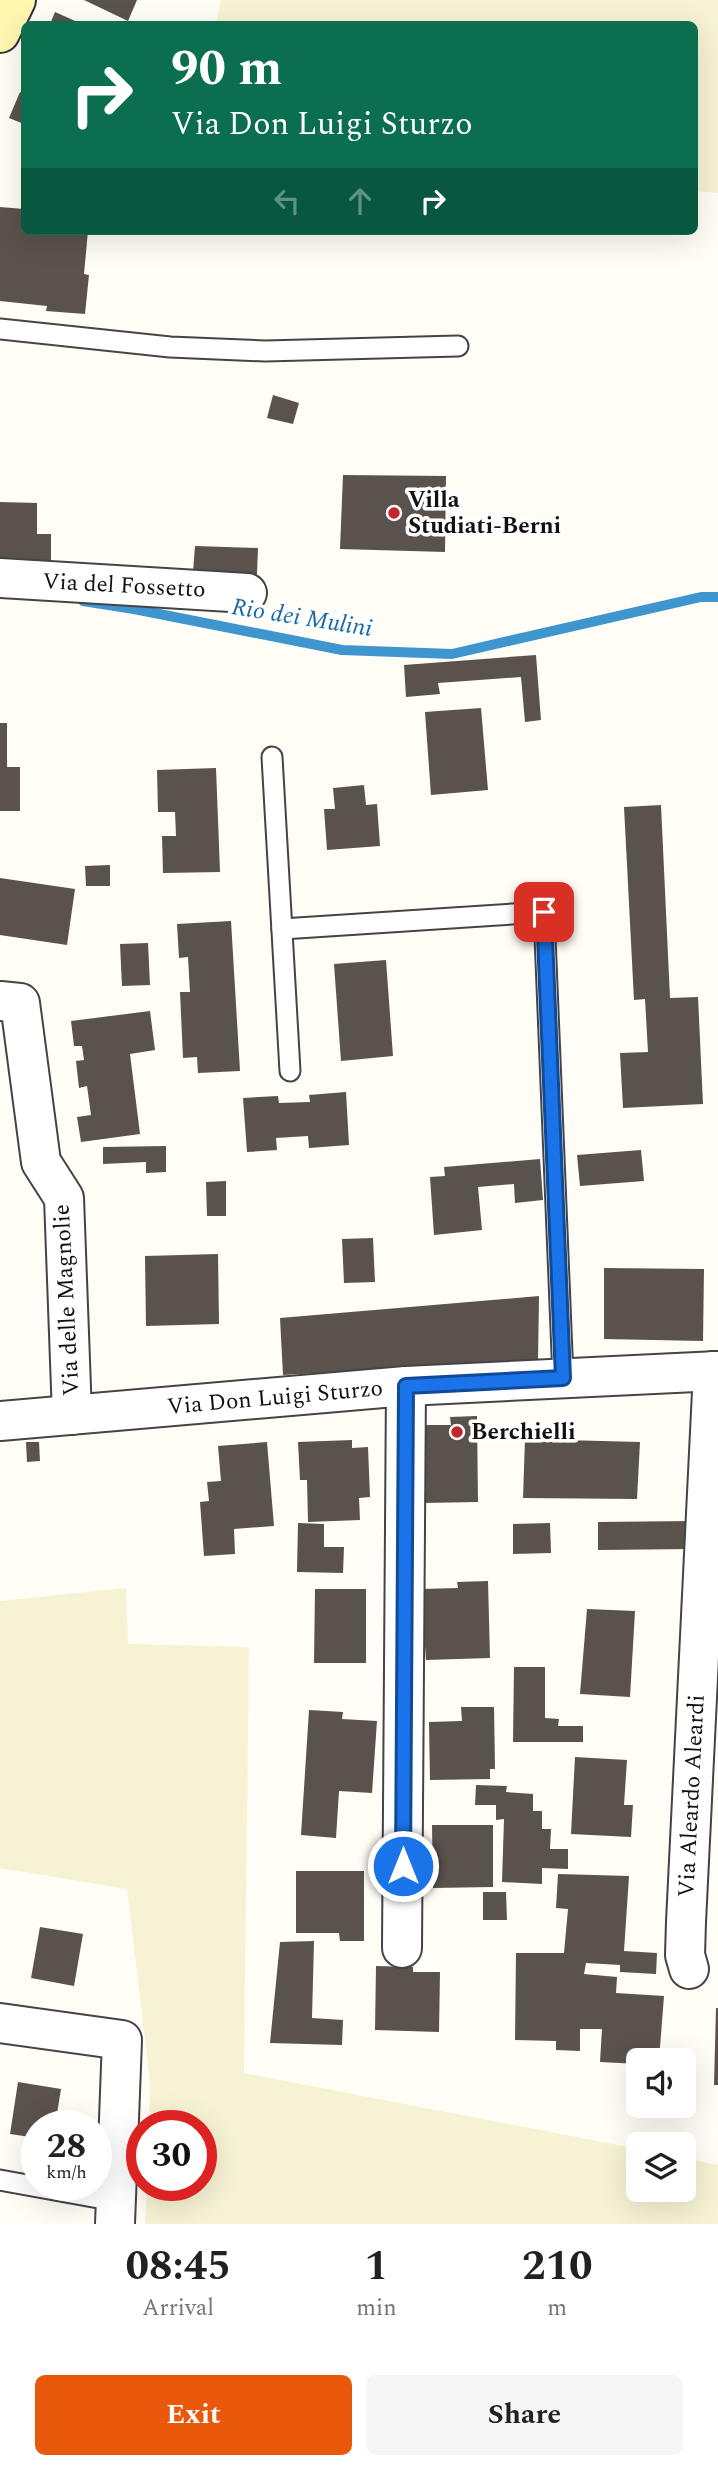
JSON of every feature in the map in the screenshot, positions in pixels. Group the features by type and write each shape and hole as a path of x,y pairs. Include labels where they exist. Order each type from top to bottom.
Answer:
{"main road":[{"path":"0,33 16,0"}],"street":[{"name":"Via del Fossetto","path":"0,578 247,593"},
{"name":"Via delle Magnolie","path":"0,1001 20,1003 41,1162 64,1198 72,1415"},
{"name":"Via Don Luigi Sturzo","path":"0,1421 406,1386 716,1371"},
{"name":"Via Aleardo Aleardi","path":"689,1969 685,1955 686,1922 716,1371"},
{"path":"402,1948 406,1386"},
{"path":"0,2023 122,2040 115,2212"}],"lane":[{"path":"0,329 170,347 265,351 458,346"},
{"path":"272,757 290,1071"},
{"path":"282,929 544,912 563,1378"},
{"path":"0,2180 115,2212"}],"shaded area":[{"path":"221,0 718,0 718,193 698,191 698,21 217,21"},
{"path":"126,1588 128,1644 249,1647 244,2073 626,2146 626,2202 696,2202 696,2160 718,2165 718,2224 145,2224 146,2201 217,2201 217,2110 149,2110 150,2081 127,1889 0,1868 0,1601"}],"building":[{"path":"84,0 137,0 128,21"},
{"path":"55,12 75,21 51,21"},
{"path":"20,92 21,123 9,118"},
{"path":"0,207 21,209 21,235 88,235 84,274 89,275 85,314 46,311 47,306 0,301"},
{"path":"273,395 299,403 293,424 267,418"},
{"name":"Villa Studiati-Berni","path":"343,475 446,476 445,552 340,549"},
{"path":"0,502 37,503 37,534 51,534 51,561 0,560"},
{"path":"195,546 258,548 257,574 193,572"},
{"path":"536,655 541,720 525,722 521,677 438,683 440,694 406,697 404,665"},
{"path":"481,708 488,790 431,795 425,712"},
{"path":"0,723 7,723 7,767 20,767 20,811 0,811"},
{"path":"216,768 220,872 163,873 162,836 176,836 175,812 158,812 157,770"},
{"path":"364,785 366,805 377,804 380,846 327,850 324,809 335,809 333,788"},
{"path":"661,805 670,998 698,997 703,1104 623,1108 620,1053 648,1052 645,999 634,1000 624,807"},
{"path":"110,865 110,886 86,886 85,866"},
{"path":"0,878 75,889 67,945 0,935"},
{"path":"231,921 240,1071 198,1073 197,1057 183,1058 180,992 190,992 188,957 179,958 177,924"},
{"path":"148,943 150,985 122,986 120,944"},
{"path":"386,960 393,1056 341,1061 334,964"},
{"path":"150,1011 155,1050 130,1054 140,1134 81,1142 77,1117 91,1115 87,1086 79,1088 76,1061 84,1060 82,1046 74,1046 71,1021"},
{"path":"346,1092 349,1145 309,1148 308,1136 276,1138 277,1150 247,1152 243,1098 278,1096 279,1103 310,1102 309,1095"},
{"path":"166,1146 166,1172 146,1173 146,1162 103,1164 103,1147"},
{"path":"641,1150 644,1181 580,1186 577,1155"},
{"path":"540,1159 543,1200 515,1203 514,1184 478,1187 482,1230 434,1235 430,1177 445,1176 444,1167"},
{"path":"226,1181 226,1216 207,1216 206,1182"},
{"path":"373,1238 375,1282 344,1283 342,1239"},
{"path":"218,1254 219,1324 146,1326 145,1256"},
{"path":"604,1268 704,1269 703,1341 604,1339"},
{"path":"539,1296 538,1361 283,1375 280,1318"},
{"path":"477,1416 478,1502 422,1503 420,1425 451,1425 450,1417"},
{"path":"525,1439 640,1442 637,1499 523,1498"},
{"path":"352,1440 352,1448 368,1447 370,1497 359,1498 360,1520 308,1522 307,1480 300,1480 298,1442"},
{"path":"26,1442 39,1442 40,1461 27,1462"},
{"path":"267,1442 274,1526 234,1529 235,1554 204,1556 200,1502 209,1501 207,1482 221,1481 218,1446"},
{"path":"692,1521 692,1549 598,1550 598,1522"},
{"path":"298,1523 324,1524 324,1547 344,1547 343,1573 297,1572"},
{"path":"550,1523 551,1553 513,1554 513,1524"},
{"path":"488,1581 490,1658 426,1660 421,1589 458,1588 457,1582"},
{"path":"315,1589 366,1589 366,1663 314,1663"},
{"path":"587,1609 635,1611 630,1697 580,1694"},
{"path":"514,1667 545,1667 545,1718 559,1719 558,1726 583,1726 583,1742 513,1742"},
{"path":"461,1707 494,1707 495,1769 490,1769 490,1779 430,1780 429,1722 462,1721"},
{"path":"309,1710 343,1712 342,1719 377,1721 372,1793 339,1791 336,1838 301,1835"},
{"path":"575,1757 627,1760 624,1805 633,1805 631,1837 571,1834"},
{"path":"476,1785 507,1786 506,1792 533,1794 533,1811 542,1811 542,1829 551,1829 550,1849 568,1849 568,1869 542,1868 542,1884 502,1882 504,1819 496,1820 496,1805 475,1805"},
{"path":"432,1825 493,1825 493,1887 433,1888"},
{"path":"296,1871 364,1871 364,1941 340,1941 339,1933 296,1933"},
{"path":"558,1874 629,1876 624,1951 657,1953 656,1974 620,1972 620,1965 586,1963 584,1974 617,1977 616,1993 664,1996 660,2048 626,2048 626,2063 600,2062 602,2029 580,2029 580,2051 556,2050 556,2041 515,2040 516,1953 564,1953 568,1909 556,1908"},
{"path":"483,1892 506,1892 507,1920 483,1920"},
{"path":"40,1927 83,1934 74,1986 31,1978"},
{"path":"314,1941 312,2018 343,2020 342,2045 270,2043 280,1942"},
{"path":"376,1966 413,1967 413,1972 440,1972 439,2032 375,2030"},
{"path":"716,2008 718,2085 714,2085"},
{"path":"18,2082 61,2089 58,2110 21,2110 21,2136 10,2134"}],"waterway":[{"name":"Rio dei Mulini","path":"83,601 342,650 452,654 701,597 718,597"}],"place":[{"name":"Villa Studiati-Berni","path":"394,513"},
{"name":"Berchielli","path":"457,1432"}],"route":[{"path":"403,1866 406,1386 563,1378 544,912"}]}
